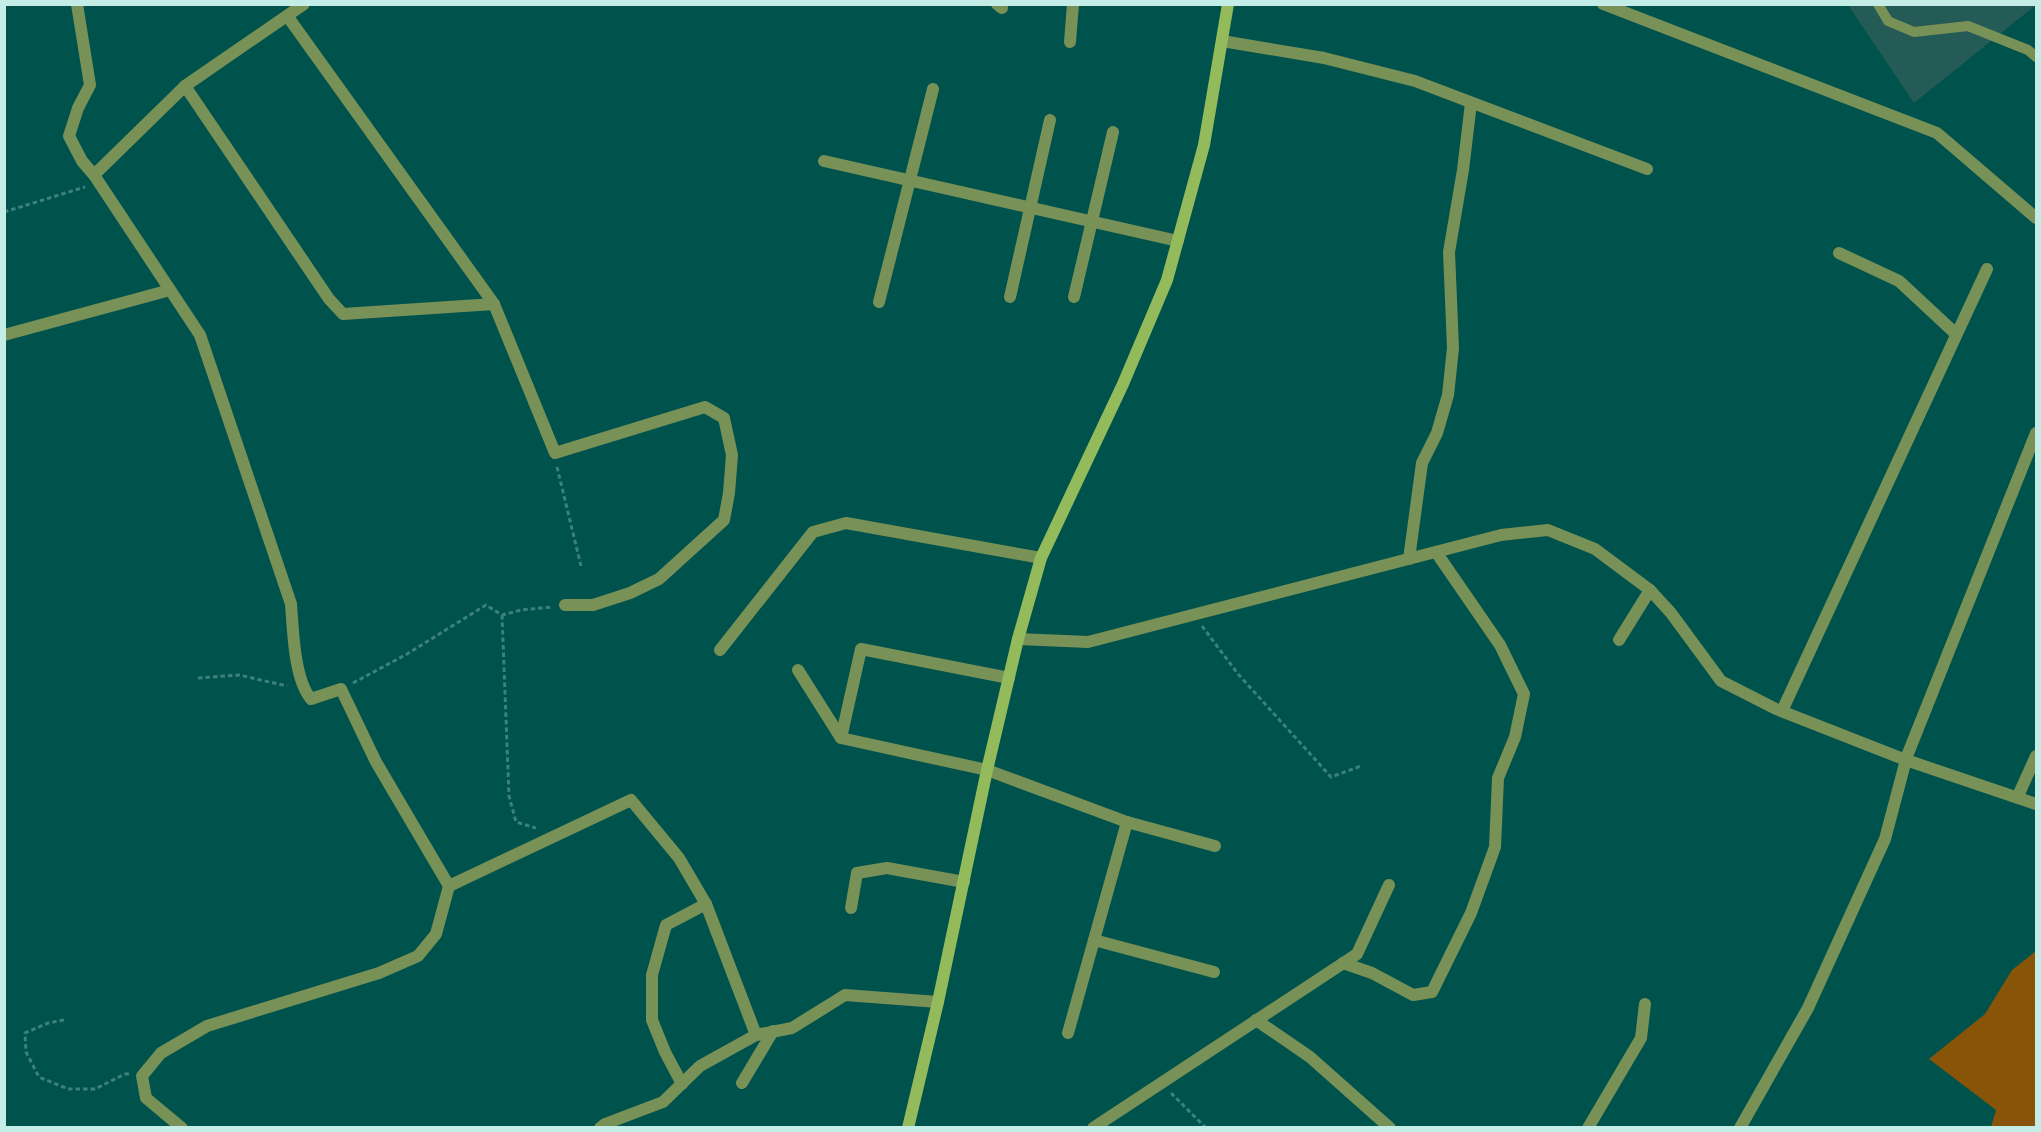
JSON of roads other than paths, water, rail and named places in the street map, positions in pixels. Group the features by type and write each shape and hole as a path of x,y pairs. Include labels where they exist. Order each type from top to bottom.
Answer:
{"main road":[{"path":"908,1128 938,1002 987,770 1018,639 1041,558 1123,384 1167,280 1204,145 1228,4"}],"street":[{"path":"77,4 90,85 78,108 69,136 82,161 200,335 291,604 295,648 304,690 311,699 341,689 376,762 449,886 436,934 418,956 379,973 207,1026 161,1053 142,1076 146,1098 182,1128"},
{"path":"96,179 185,86 304,4"},
{"path":"1070,42 1073,4"},
{"path":"1604,4 1937,134 2037,218"},
{"path":"288,17 494,304 555,453 705,407 724,418 732,454 724,520 659,579 630,593 593,605 565,605"},
{"path":"1222,41 1324,58 1415,81 1647,169"},
{"path":"185,86 329,299 343,314 494,304"},
{"path":"879,302 933,89"},
{"path":"1409,559 1422,463 1437,433 1448,395 1453,348 1449,252 1463,170 1471,103"},
{"path":"1010,297 1050,120"},
{"path":"1074,297 1113,132"},
{"path":"824,161 1178,241"},
{"path":"1839,253 1899,281 1956,334"},
{"path":"1782,711 1987,268"},
{"path":"4,335 170,290"},
{"path":"1740,1128 1808,1008 1880,850 1906,760 2037,434"},
{"path":"720,650 813,532 846,523 1041,558"},
{"path":"1018,639 1088,642 1501,535 1548,530 1595,549 1650,590 1671,613 1721,681 1782,711 1906,760 2037,804"},
{"path":"1343,963 1372,973 1413,995 1432,992 1472,913 1495,848 1498,778 1515,737 1524,694 1500,645 1436,552"},
{"path":"1619,640 1650,590"},
{"path":"841,738 861,649 1009,678"},
{"path":"798,670 841,738 987,770 1127,822 1215,846"},
{"path":"2018,796 2037,756"},
{"path":"449,886 631,800 679,858 706,904 756,1035"},
{"path":"1068,1033 1127,822"},
{"path":"851,908 857,873 887,868 964,882"},
{"path":"1093,1128 1357,954 1389,885"},
{"path":"682,1084 665,1052 652,1020 652,975 666,925 706,904"},
{"path":"1094,940 1214,972"},
{"path":"600,1128 663,1102 700,1066 756,1035 792,1028 845,995 938,1002"},
{"path":"1588,1128 1641,1038 1645,1004"},
{"path":"1256,1020 1310,1057 1390,1128"},
{"path":"742,1083 773,1031"}],"lane":[{"path":"1878,4 1888,21 1914,32 1968,26 2028,50 2037,57"}]}
